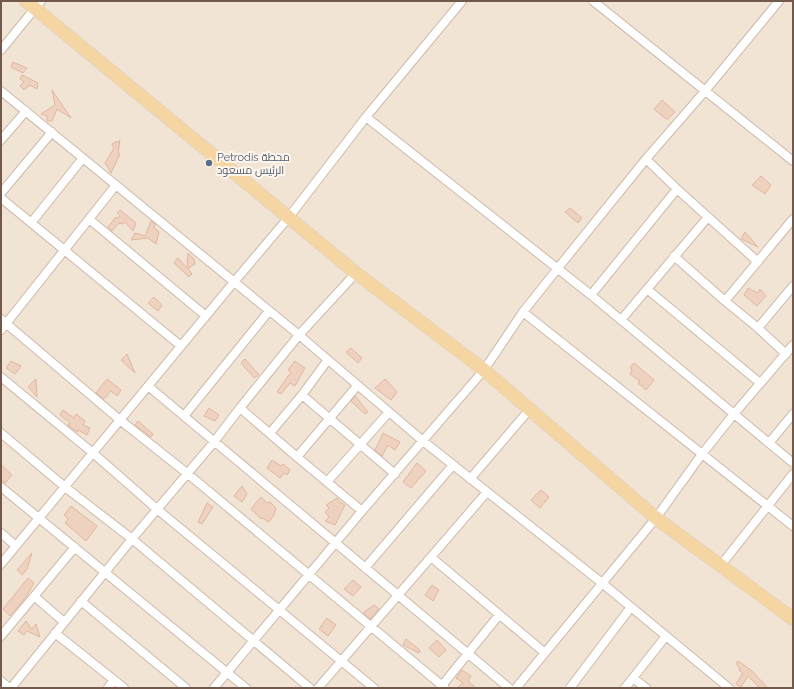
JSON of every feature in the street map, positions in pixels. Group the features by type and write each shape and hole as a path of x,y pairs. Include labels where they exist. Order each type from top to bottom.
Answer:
{"main road":[{"path":"34,3 356,273 484,370 656,518 793,618"}],"street":[{"path":"1,564 289,217 366,117 462,1"},
{"path":"593,1 793,161"},
{"path":"214,688 362,511 484,370 523,312 558,268 779,1"},
{"path":"1,50 34,3"},
{"path":"1,91 299,335 356,386 422,441 602,583 729,688"},
{"path":"1,140 26,111"},
{"path":"366,117 558,268 793,463"},
{"path":"1,192 52,132"},
{"path":"31,223 83,158"},
{"path":"646,160 676,189 758,262"},
{"path":"116,185 3,324 188,474 442,687 500,615"},
{"path":"591,295 676,189"},
{"path":"1,198 181,346"},
{"path":"621,320 708,217"},
{"path":"89,219 206,316"},
{"path":"725,301 793,219"},
{"path":"674,256 786,354"},
{"path":"1,681 10,688 105,571 188,474 299,335 356,273"},
{"path":"758,328 793,286"},
{"path":"647,289 760,383"},
{"path":"184,416 269,311"},
{"path":"523,312 793,526"},
{"path":"516,688 656,518 702,454 734,414 793,345"},
{"path":"270,433 328,361"},
{"path":"1,377 93,453 158,510 374,688"},
{"path":"148,386 509,688"},
{"path":"297,457 356,386"},
{"path":"302,395 395,474"},
{"path":"240,408 362,511"},
{"path":"470,479 530,409"},
{"path":"327,482 361,445 388,412"},
{"path":"769,444 793,414"},
{"path":"1,433 65,487 132,539 310,688"},
{"path":"365,568 452,465"},
{"path":"721,565 793,474"},
{"path":"1,487 246,688"},
{"path":"318,688 486,492"},
{"path":"1,534 16,546"},
{"path":"1,636 75,547"},
{"path":"431,557 545,653"},
{"path":"34,596 64,622"},
{"path":"81,601 186,688"},
{"path":"570,688 631,607"},
{"path":"55,633 124,688"},
{"path":"625,688 666,636"},
{"path":"633,678 646,688"},
{"path":"108,688 114,680"}],"shaded area":[{"path":"1,1 793,1 793,688 1,688"}],"building":[{"path":"13,62 27,68 23,73 11,67"},
{"path":"22,75 38,83 37,89 30,85 24,90 20,86 24,82 20,79"},
{"path":"52,90 71,118 57,109 52,121 47,121 47,116 41,114 55,105"},
{"path":"662,100 675,112 668,119 654,109"},
{"path":"120,140 118,153 120,154 111,173 105,163 114,148 112,144 117,141 118,143"},
{"path":"761,176 771,185 765,194 752,185"},
{"path":"570,208 582,218 578,223 565,212"},
{"path":"120,210 136,223 133,231 125,222 123,224 119,223 112,231 108,227 116,217 118,218 120,216 117,213"},
{"path":"151,221 155,224 154,228 159,232 156,244 148,238 131,240 135,233 145,236"},
{"path":"745,232 758,247 741,239"},
{"path":"188,253 194,259 195,264 188,269 192,274 189,277 174,263 178,258 187,268"},
{"path":"748,288 758,293 760,289 766,296 757,306 744,295"},
{"path":"154,297 162,305 158,311 148,303"},
{"path":"351,348 362,358 358,363 346,352"},
{"path":"127,354 135,373 121,360"},
{"path":"245,359 259,375 254,378 241,363"},
{"path":"11,361 21,366 15,374 6,368"},
{"path":"295,361 305,368 295,386 290,383 281,394 277,392 291,372 288,370"},
{"path":"634,363 654,380 646,390 638,383 640,381 630,374 632,370 630,367"},
{"path":"36,379 37,397 28,387"},
{"path":"107,379 121,390 117,396 111,391 104,399 96,393"},
{"path":"385,379 397,392 391,400 375,388"},
{"path":"355,396 368,412 365,414 351,401"},
{"path":"209,408 219,415 215,421 204,416"},
{"path":"63,410 74,418 76,414 85,421 83,425 90,428 87,435 78,430 77,432 68,425 70,423 60,415"},
{"path":"138,421 153,434 151,437 135,425"},
{"path":"383,433 400,442 395,450 388,445 382,456 375,450"},
{"path":"272,460 281,466 283,464 290,470 287,475 284,473 280,478 267,468"},
{"path":"417,463 426,471 411,488 403,482"},
{"path":"1,465 12,475 5,483 1,480"},
{"path":"242,486 247,494 242,502 234,496"},
{"path":"541,490 549,497 540,508 531,500"},
{"path":"261,497 267,503 270,502 276,508 274,515 269,522 262,518 261,519 251,509"},
{"path":"337,498 345,505 335,525 325,521 329,517 325,512 329,508 326,505"},
{"path":"207,503 213,507 202,524 198,522"},
{"path":"71,506 97,526 86,541 65,523 68,519 64,515"},
{"path":"32,553 27,569 22,575 17,570"},
{"path":"28,578 34,583 26,597 10,616 3,609"},
{"path":"353,580 361,587 353,596 344,589"},
{"path":"432,585 439,590 433,601 425,595"},
{"path":"374,605 379,609 370,619 363,613"},
{"path":"327,618 336,625 328,636 319,629"},
{"path":"26,621 32,629 36,624 40,637 27,631 24,635 18,631"},
{"path":"406,639 420,650 419,653 403,645"},
{"path":"437,640 446,650 439,657 429,648"},
{"path":"738,661 752,671 768,688 760,688 748,676 741,687 736,684 743,673 739,670 740,668 736,664"},
{"path":"462,670 471,676 468,681 476,688 457,688 463,683 456,678"}],"place":[{"name":"Petrodis محطة الرئيس مسعود","path":"209,163"}]}
